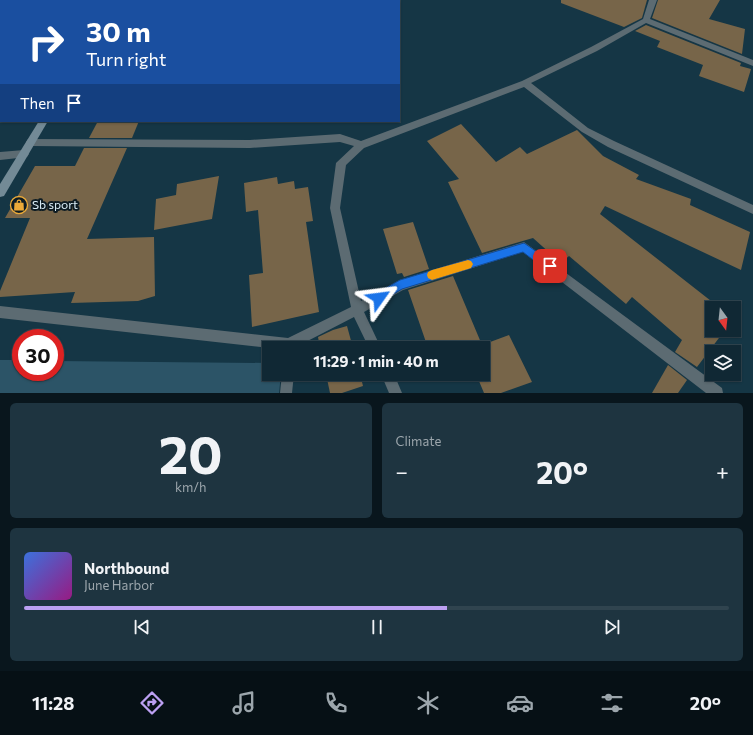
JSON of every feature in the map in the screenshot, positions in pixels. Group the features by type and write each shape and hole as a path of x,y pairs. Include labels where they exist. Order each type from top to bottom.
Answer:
{"main road":[{"path":"0,193 43,122"}],"street":[{"path":"372,341 357,310 335,208 341,163 361,145 525,83 594,49 646,20 653,0"},
{"path":"646,20 753,63"},
{"path":"525,83 585,130 611,144 753,210"},
{"path":"31,142 250,144 340,138 361,145"},
{"path":"0,156 24,154"},
{"path":"298,341 400,285 524,247 717,393"},
{"path":"0,312 262,343"},
{"path":"286,393 287,381"},
{"path":"390,381 396,393"}],"shaded area":[{"path":"0,360 12,360 12,381 64,381 64,361 262,363 262,381 280,381 279,393 0,393"}],"building":[{"path":"561,0 647,0 642,18 624,27 561,3"},
{"path":"658,0 720,0 709,19 745,29 742,54 652,18"},
{"path":"646,25 741,63 740,66 751,69 744,92 699,76 703,65 657,47 660,41 635,31"},
{"path":"97,122 139,122 132,138 89,138"},
{"path":"461,124 496,162 520,147 527,154 577,130 603,156 639,175 636,179 691,199 690,205 750,232 741,270 605,206 600,214 711,301 705,301 705,337 720,337 714,345 705,345 705,356 697,367 675,352 682,340 632,297 626,304 569,256 561,263 533,238 482,253 448,182 459,179 427,141"},
{"path":"84,148 127,148 87,239 154,237 155,296 138,301 71,303 75,292 0,297 0,291 30,218 5,218 35,166 75,166"},
{"path":"219,176 212,219 154,230 156,199 176,195 177,184"},
{"path":"277,177 278,184 294,181 295,189 308,187 313,221 306,222 319,312 252,327 249,275 263,273 258,210 246,212 244,183"},
{"path":"413,222 429,269 404,277 402,273 397,274 383,229"},
{"path":"453,276 480,341 426,341 408,290"},
{"path":"347,326 351,341 319,341 318,337 333,330"},
{"path":"509,335 532,382 501,393 484,393 479,381 490,381 490,342"},
{"path":"668,365 687,380 678,393 652,393"},
{"path":"327,381 362,381 363,386 342,393 330,393"}],"slow traffic":[{"path":"432,275 468,264"}],"place":[{"name":"Sb sport","path":"19,205"}],"route":[{"path":"379,298 400,285 524,247 550,266"}]}
